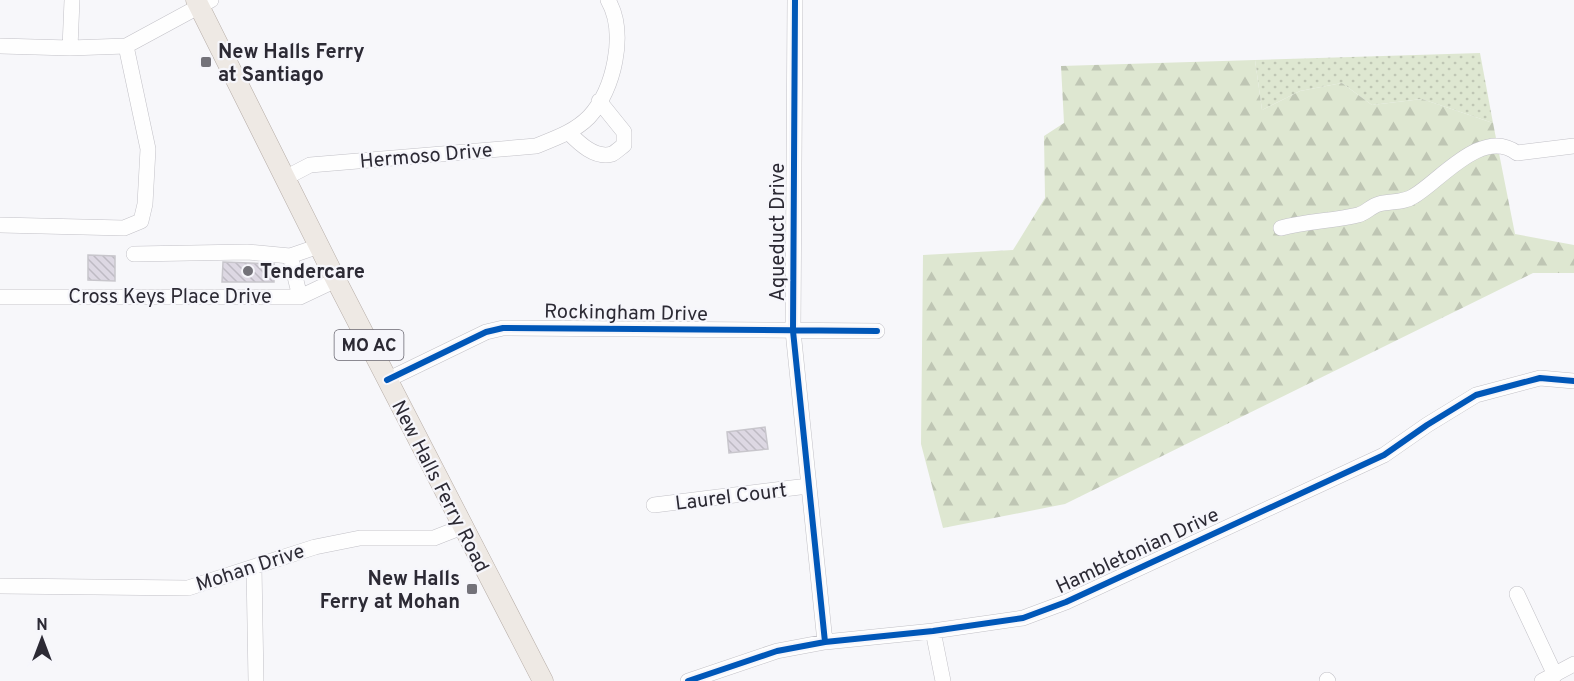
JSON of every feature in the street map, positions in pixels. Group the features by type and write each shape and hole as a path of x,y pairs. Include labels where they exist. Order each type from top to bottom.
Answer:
{"main road":[{"name":"New Halls Ferry Road","path":"202,3 336,280 543,681"}],"street":[{"path":"70,48 72,0"},
{"name":"Hermoso Drive","path":"285,178 310,165 536,146 568,133 590,116 608,88 616,53 617,27 608,0"},
{"name":"Aqueduct Drive","path":"795,0 793,331 825,642"},
{"path":"0,46 70,48 126,46 202,3"},
{"path":"0,225 124,228 141,221 145,204 148,149 126,46"},
{"path":"568,133 586,149 598,153 611,154 624,145 624,132 599,101"},
{"path":"1281,228 1359,214 1375,205 1409,200 1457,161 1479,150 1504,147 1517,153 1574,146"},
{"path":"134,254 246,252 290,256 319,246"},
{"path":"290,256 300,297"},
{"name":"Cross Keys Place Drive","path":"0,297 300,297 336,280"},
{"name":"Rockingham Drive","path":"387,380 486,332 503,328 877,331"},
{"name":"Hambletonian Drive","path":"688,681 730,674 777,651 825,642 933,631 1023,618 1066,602 1384,455 1427,424 1476,395 1540,378 1574,381"},
{"name":"Laurel Court","path":"654,505 808,486"},
{"name":"Mohan Drive","path":"0,586 188,588 315,546 360,538 434,538 462,527"},
{"path":"254,567 256,681"},
{"path":"1517,594 1549,678 1574,664"},
{"path":"933,631 943,681"}],"green space":[{"path":"1480,53 1493,123 1422,99 1372,105 1342,83 1300,91 1262,110 1255,60"},
{"path":"1255,60 1262,110 1300,91 1342,83 1372,105 1422,99 1493,123 1515,234 1574,245 1574,273 1533,273 1065,504 943,528 921,444 923,255 1013,250 1045,198 1044,136 1064,123 1061,66"}],"building":[{"path":"88,255 115,256 115,281 88,280"},
{"name":"Tendercare","path":"223,262 274,264 274,282 222,282"},
{"path":"765,427 768,449 729,453 727,432"}],"cycle path":[{"path":"795,0 793,331 825,642"},
{"path":"387,380 486,332 503,328 877,331"},
{"path":"688,681 777,651 825,642 933,631 1023,618 1066,602 1384,455 1476,395 1540,378 1574,381"}],"place":[{"name":"New Halls Ferry at Santiago","path":"206,62"},
{"name":"Tendercare","path":"248,271"},
{"name":"New Halls Ferry at Mohan","path":"472,589"}]}
